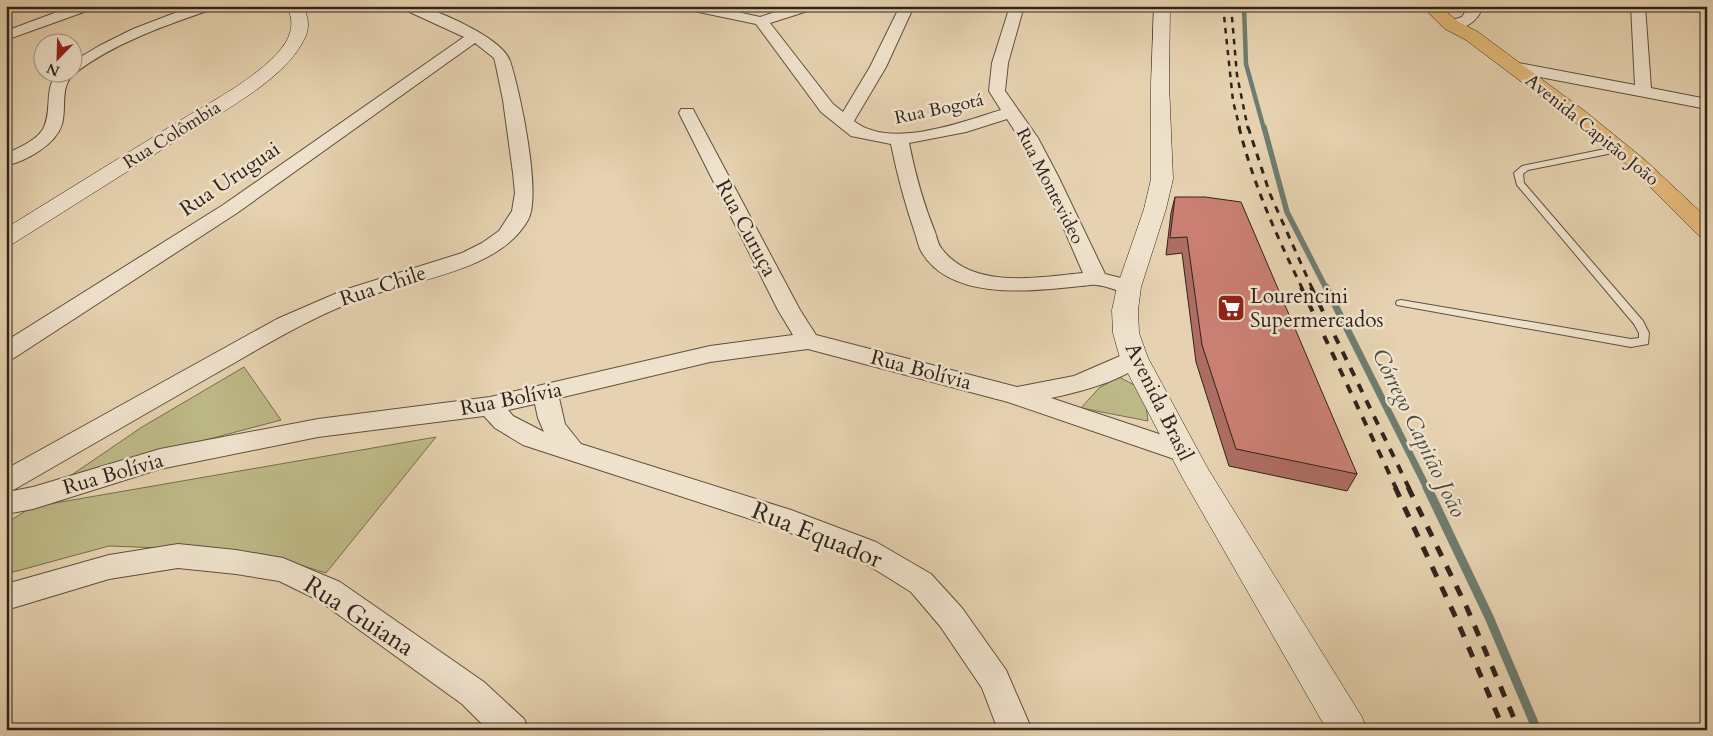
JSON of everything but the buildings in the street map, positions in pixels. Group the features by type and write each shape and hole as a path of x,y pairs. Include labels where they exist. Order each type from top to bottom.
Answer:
{"highway":[{"name":"Avenida Capitão João","path":"1430,6 1579,116 1620,149 1705,228"},
{"name":"Avenida Capitão João","path":"1444,6 1462,28"}],"main road":[{"name":"Rua Colômbia","path":"6,238 263,76 283,57 298,38 302,20 295,6"},
{"name":"Avenida Brasil","path":"1162,6 1160,84 1162,179 1155,209 1129,287 1125,310 1126,334 1134,358 1183,452 1348,730"}],"street":[{"path":"6,36 87,6"},
{"path":"82,63 146,28 208,6"},
{"name":"Rua Chile","path":"6,482 285,324 327,304 363,290 478,254 503,238 518,220 524,200 517,132 504,65 500,56 493,49 474,37 408,6"},
{"path":"689,6 761,21 809,6"},
{"path":"845,123 878,67 907,6"},
{"name":"Rua Montevideo","path":"1017,6 1000,63 996,84 1000,97 1029,138 1049,176 1096,278"},
{"path":"1462,28 1471,18 1476,6"},
{"path":"1638,6 1643,91"},
{"name":"Rua Bogotá","path":"761,21 827,108 857,132 899,140 960,128 1011,112"},
{"name":"Rua Uruguai","path":"6,352 84,304 230,209 474,37"},
{"path":"1513,67 1707,104"},
{"path":"6,161 41,140 50,131 55,116 57,87 60,82"},
{"name":"Rua Curuça","path":"687,113 789,310 808,341"},
{"path":"899,140 914,202 931,249 942,263 958,273 976,280 998,284 1013,285 1096,278 1129,287"},
{"name":"Rua Bolívia","path":"6,503 33,498 160,459 318,428 490,406 710,354 808,341 1014,395 1183,452"},
{"name":"Rua Bolívia","path":"1014,395 1075,385 1100,377 1134,358"},
{"path":"546,393 549,421 556,434 571,450"},
{"name":"Rua Equador","path":"490,406 504,422 532,438 781,518 866,550 894,566 921,583 950,617 995,680 1016,730"},
{"name":"Rua Guiana","path":"6,597 109,567 178,556 236,562 283,570 329,591 398,639 473,693 512,730"}],"lane":[{"path":"1401,303 1631,343 1644,341 1644,333 1639,323 1520,183 1518,173 1525,168 1620,149"}],"shaded area":[{"path":"244,367 281,420 70,476 142,427"},
{"path":"1119,377 1144,390 1148,421 1081,408 1099,388"},
{"path":"436,437 326,573 268,555 240,551 109,546 6,574 6,523 32,507"}],"waterway":[{"name":"Córrego Capitão João","path":"1244,6 1246,64 1264,129"},
{"name":"Córrego Capitão João","path":"1264,127 1287,212 1326,288"},
{"name":"Córrego Capitão João","path":"1326,287 1427,488"},
{"name":"Córrego Capitão João","path":"1427,487 1489,617 1537,730"}],"railway":[{"path":"1223,6 1233,101 1240,129"},
{"path":"1231,6 1237,75 1248,129"},
{"path":"1239,127 1259,190 1302,288"},
{"path":"1248,127 1270,194 1312,288"},
{"path":"1301,287 1396,488"},
{"path":"1311,287 1409,488"},
{"path":"1395,487 1456,618 1504,730"},
{"path":"1408,487 1467,608 1519,730"}],"place":[{"name":"Lourencini Supermercados","path":"1231,308"}]}
